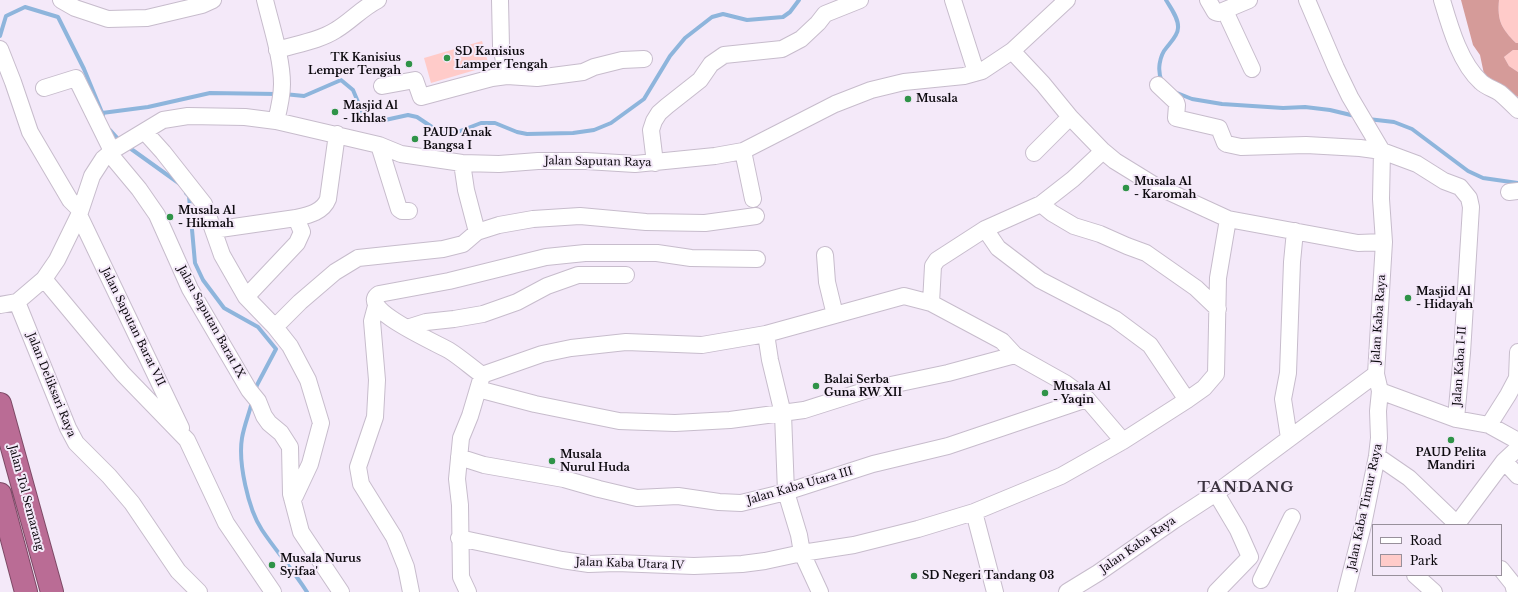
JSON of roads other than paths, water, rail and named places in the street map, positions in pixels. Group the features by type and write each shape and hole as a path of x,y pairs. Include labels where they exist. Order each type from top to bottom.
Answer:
{"highway":[{"name":"Jalan Tol Semarang","path":"0,404 52,592"},
{"path":"0,494 26,592"}],"street":[{"path":"61,0 75,8 108,19 147,18 202,5 213,0"},
{"path":"265,0 277,50 282,83 281,103 276,121"},
{"path":"277,50 336,30 361,10 378,0"},
{"path":"500,0 502,46 507,76"},
{"path":"655,163 651,130 654,121 659,113 700,80 711,64 724,55 782,49 789,46 801,39 818,24 825,14 860,0"},
{"path":"953,0 976,72"},
{"name":"Jalan Saputan Raya","path":"116,148 163,120 188,116 245,117 276,121 379,144 401,154 462,163 499,164 538,161 586,161 635,164 715,156 743,151 834,104 871,90 904,82 964,76 982,71 1012,51 1067,0"},
{"path":"1208,0 1215,12 1218,13 1249,0"},
{"path":"1307,0 1350,97 1364,123 1382,151"},
{"path":"1442,0 1449,25 1461,53 1470,69 1482,83 1500,94 1518,110"},
{"path":"1225,11 1252,69"},
{"name":"Jalan Saputan Barat VII","path":"0,49 14,82 30,132 70,200 79,212 226,523 273,592"},
{"path":"1012,51 1043,84 1070,117 1103,151 1115,161 1154,185 1228,219 1358,243 1384,242"},
{"path":"382,86 415,80 421,97 485,80 507,76 538,78 583,72 594,67 622,60 644,59"},
{"name":"Jalan Saputan Barat IX","path":"44,88 76,78 139,189 157,215 190,289 254,396 264,416 269,423 281,433 290,447 291,494 301,532 341,592"},
{"name":"Jalan Kaba I-II","path":"1158,85 1176,102 1176,118 1219,128 1226,144 1241,147 1306,145 1360,148 1382,151 1417,164 1444,181 1460,187 1469,198 1471,207 1456,419"},
{"path":"1034,153 1070,117"},
{"path":"145,132 163,152 204,204 222,255 246,297 275,327 290,346 308,380 321,424 310,464 295,496 292,498"},
{"path":"213,230 296,218 315,213 326,204 328,199 337,134"},
{"path":"379,144 399,209 402,211 409,211"},
{"path":"0,305 17,302 44,279 57,260 79,212 92,176 103,159 116,148"},
{"path":"743,151 753,199"},
{"path":"931,303 931,279 933,266 937,260 985,229 1041,204 1073,179 1103,151"},
{"name":"Jalan Kaba Raya","path":"1067,592 1098,574 1173,520 1216,493 1376,374 1384,242 1381,199 1382,151"},
{"path":"462,163 466,190 477,232"},
{"path":"1041,204 1052,213 1074,226 1100,234 1146,253 1196,288 1218,309"},
{"path":"275,327 300,302 335,272 358,258 443,248 463,244 477,232 499,225 533,219 580,216 646,222 705,223 756,216"},
{"path":"246,297 297,243 302,232 296,218"},
{"name":"Jalan Kaba Utara IV","path":"459,538 562,560 589,564 632,563 694,566 742,564 854,545 918,529 974,512 1061,476 1123,441 1187,400 1204,388 1216,374 1218,278 1228,219"},
{"path":"985,229 998,248 1040,280 1115,319 1150,345 1187,400"},
{"path":"1289,438 1283,399 1288,373 1292,262 1295,231"},
{"path":"411,592 406,567 394,537 361,484 358,467 375,417 374,413 377,380 372,321 376,306 374,302 378,294 449,281 546,257 585,253 657,253 691,258 757,259"},
{"path":"825,255 827,282 835,315"},
{"path":"407,328 426,322 483,314 517,302 547,286 578,275 626,275"},
{"name":"Jalan Saputan Barat VII","path":"44,279 123,374 187,440"},
{"path":"468,592 461,577 461,552 459,538 460,505 457,479 462,438 480,382 542,354 571,348 626,342 702,345 766,334 904,296 931,303 1002,341 1015,355 1065,383 1088,399 1123,441"},
{"name":"Jalan Deliksari Raya","path":"17,302 68,428 76,443 109,476 132,503 178,571 199,592"},
{"path":"376,306 393,321 450,351 480,382 535,404 619,421 691,422 730,420 783,414 804,410 867,390 948,373 1015,355"},
{"path":"766,334 770,360 783,414 786,492 799,534 802,553 820,592"},
{"path":"1489,425 1518,377 1518,352"},
{"name":"Jalan Kaba Timur Raya","path":"1346,592 1368,530 1379,438 1378,412 1380,391 1376,374"},
{"path":"1380,391 1456,419 1489,425 1518,441"},
{"name":"Jalan Kaba Utara III","path":"459,457 484,465 564,479 637,498 678,496 719,502 741,503 786,492 873,464 948,446 1088,399"},
{"path":"1459,524 1504,462 1518,448"},
{"path":"1377,456 1408,478 1457,524"},
{"path":"1504,462 1518,476"},
{"path":"1216,493 1238,530 1250,557 1260,586"},
{"path":"974,512 995,592"},
{"path":"1260,586 1292,517"},
{"path":"1216,592 1250,557"},
{"path":"1502,571 1512,584 1515,592"},
{"path":"1416,576 1434,592"}],"waterway":[{"path":"284,94 304,96 341,80 353,90 366,121 376,122 408,115 417,117 441,133 455,133 481,123 495,123 517,132 527,134 573,133 594,130 611,123 644,99 670,56 685,38 712,17 723,14 747,20 783,17 790,12 799,0"},
{"path":"1162,82 1159,68 1162,55 1178,31 1176,17 1166,0"},
{"path":"0,36 6,16 25,7 58,17 84,69 103,115"},
{"path":"102,113 148,107 210,93 277,94"},
{"path":"1177,93 1192,99 1222,104 1283,108 1305,107 1330,110 1355,116"},
{"path":"1368,119 1394,122 1412,129 1468,171 1483,178 1518,183"},
{"path":"110,130 120,141"},
{"path":"127,146 180,184"},
{"path":"186,193 189,196 195,263 203,280 224,308 258,327 276,349 257,385 255,392"},
{"path":"252,402 242,438 241,448 241,460 248,498 262,530 307,592"}],"place":[{"name":"SD Kanisius Lamper Tengah","path":"447,58"},
{"name":"TK Kanisius Lemper Tengah","path":"409,64"},
{"name":"Musala","path":"908,99"},
{"name":"Masjid Al - Ikhlas","path":"335,112"},
{"name":"PAUD Anak Bangsa I","path":"415,139"},
{"name":"Musala Al - Karomah","path":"1126,188"},
{"name":"Musala Al - Hikmah","path":"170,217"},
{"name":"Masjid Al - Hidayah","path":"1408,298"},
{"name":"Balai Serba Guna RW XII","path":"816,386"},
{"name":"Musala Al - Yaqin","path":"1045,393"},
{"name":"PAUD Pelita Mandiri","path":"1451,440"},
{"name":"Musala Nurul Huda","path":"552,461"},
{"name":"Musala Nurus Syifaa'","path":"272,565"},
{"name":"SD Negeri Tandang 03","path":"914,576"}],"district":[{"name":"TANDANG","path":"1246,488"}]}
